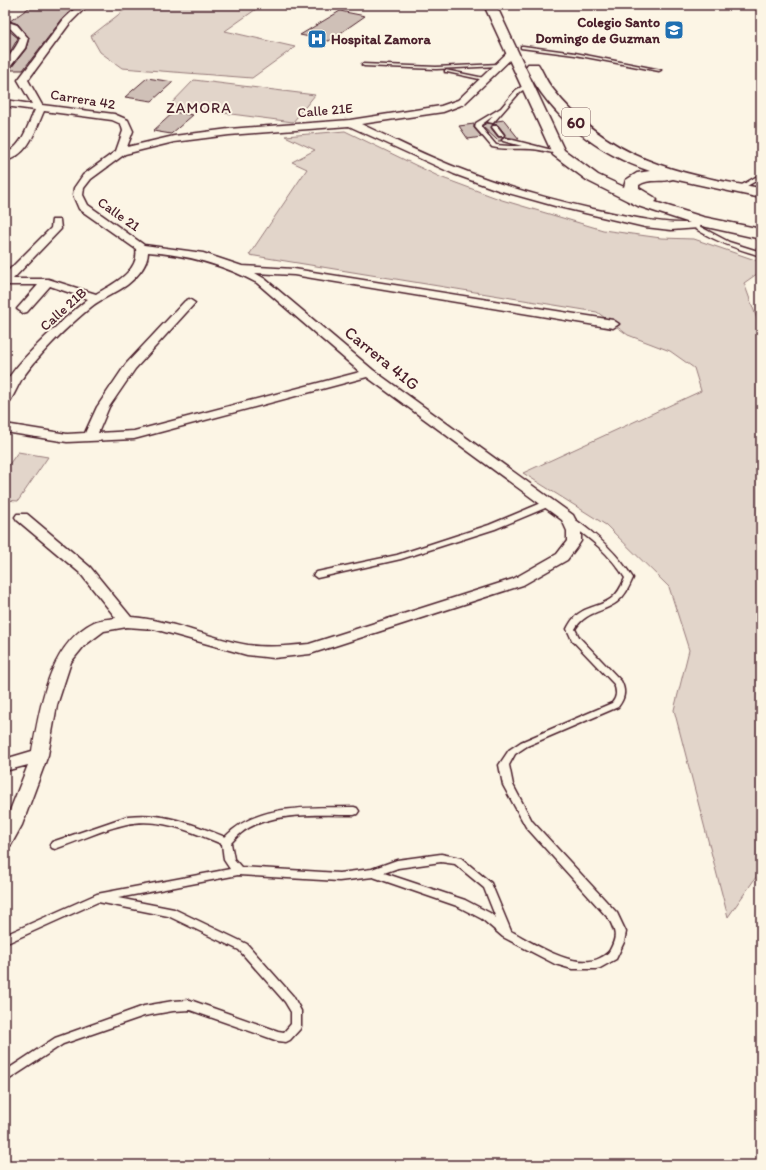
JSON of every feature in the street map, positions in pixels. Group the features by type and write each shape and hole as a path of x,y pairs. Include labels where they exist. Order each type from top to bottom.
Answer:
{"highway":[{"name":"60","path":"500,5 518,50 527,86 558,152 593,178 616,191 672,214 697,224 761,234"},
{"name":"60","path":"518,50 543,88 590,136 629,158 664,171 761,193"},
{"path":"672,214 633,191 630,187 631,182 638,177 656,174 700,180"}],"street":[{"path":"12,72 84,5"},
{"path":"5,24 14,28 24,38 12,72"},
{"name":"Calle 21E","path":"121,152 167,140 213,134 350,123 444,109 461,102 499,65 518,50"},
{"path":"5,158 15,154 23,147 40,109 12,72"},
{"name":"Carrera 42","path":"5,103 38,106 114,117 125,122 128,131 121,152"},
{"path":"350,123 458,172 502,188 559,204 645,224 671,227 697,224"},
{"name":"Calle 21","path":"121,152 87,177 80,188 78,195 83,207 141,248"},
{"path":"5,281 56,229 56,222"},
{"name":"Carrera 41G","path":"141,248 180,251 209,257 241,269 261,281 369,372 568,518"},
{"name":"Calle 21B","path":"5,398 10,385 33,357 87,305 130,277 142,256 141,248"},
{"path":"241,269 294,272 613,324"},
{"path":"5,281 48,282 97,298"},
{"path":"23,309 48,282"},
{"path":"90,438 103,407 130,367 189,303"},
{"path":"5,428 67,438 134,435 369,372"},
{"path":"22,517 85,570 127,622"},
{"path":"5,840 13,824 40,755 49,705 64,660 78,642 100,626 127,622 154,624 246,650 274,653 310,649 518,582 562,557 574,541 574,531 568,518"},
{"path":"5,765 40,755"}],"lane":[{"path":"518,50 575,54 659,70"},
{"path":"364,66 436,68 499,65"},
{"path":"436,68 484,80"},
{"path":"492,122 501,109 518,90 527,86"},
{"path":"501,109 478,124 478,127 494,146 509,148 531,147"},
{"path":"495,127 503,138 531,147 558,152"},
{"path":"738,189 755,178 761,176"},
{"path":"697,224 712,238 761,254"},
{"path":"317,575 398,557 492,527 547,504"},
{"path":"374,873 461,903 486,916 507,934 559,961 572,965 596,965 612,956 619,942 621,932 613,916 529,824 508,785 504,766 512,752 524,744 615,705 620,699 622,692 618,683 574,638 571,629 574,621 582,614 613,603 626,587 629,578 618,559 593,536 568,518"},
{"path":"238,871 230,860 226,842 231,835 244,826 259,820 292,813 354,811"},
{"path":"55,844 76,839 129,820 153,819 174,822 226,842"},
{"path":"5,940 97,898 238,871 339,877 374,873 397,864 441,858 458,861 477,875 488,886 507,934"},
{"path":"5,1076 59,1041 151,1010 190,1005 278,1036 286,1037 296,1026 296,1011 289,999 243,947 170,912 97,898"}],"shaded area":[{"path":"140,5 262,5 225,31 295,47 252,78 122,68 100,52 91,36 127,8"},
{"path":"194,80 315,95 293,122 169,106"},
{"path":"345,131 440,177 502,200 603,230 661,238 694,239 761,262 761,271 744,283 761,330 761,870 728,917 674,710 689,650 669,587 606,525 523,473 701,391 694,368 670,351 628,335 597,312 249,255 307,169 292,162 315,150 285,136"},
{"path":"18,452 48,457 18,501 5,500 5,470"}],"building":[{"path":"33,5 77,5 63,18 23,70 5,70 11,68 26,49 29,38 18,24 10,21"},
{"path":"340,11 365,16 329,41 300,35"},
{"path":"8,30 18,38 5,61 5,51 7,47 5,46 5,31"},
{"path":"147,78 173,82 152,101 125,97"},
{"path":"174,112 193,115 171,134 153,131"},
{"path":"504,120 519,139 504,137 505,134 498,125 493,124 497,121"},
{"path":"487,123 493,124 491,128 498,137 503,137 501,141 498,141 482,126"},
{"path":"474,124 474,128 482,137 468,139 459,126"}],"place":[{"name":"Colegio Santo Domingo de Guzman","path":"674,30"},
{"name":"Hospital Zamora","path":"317,39"}],"district":[{"name":"ZAMORA","path":"199,108"}]}
